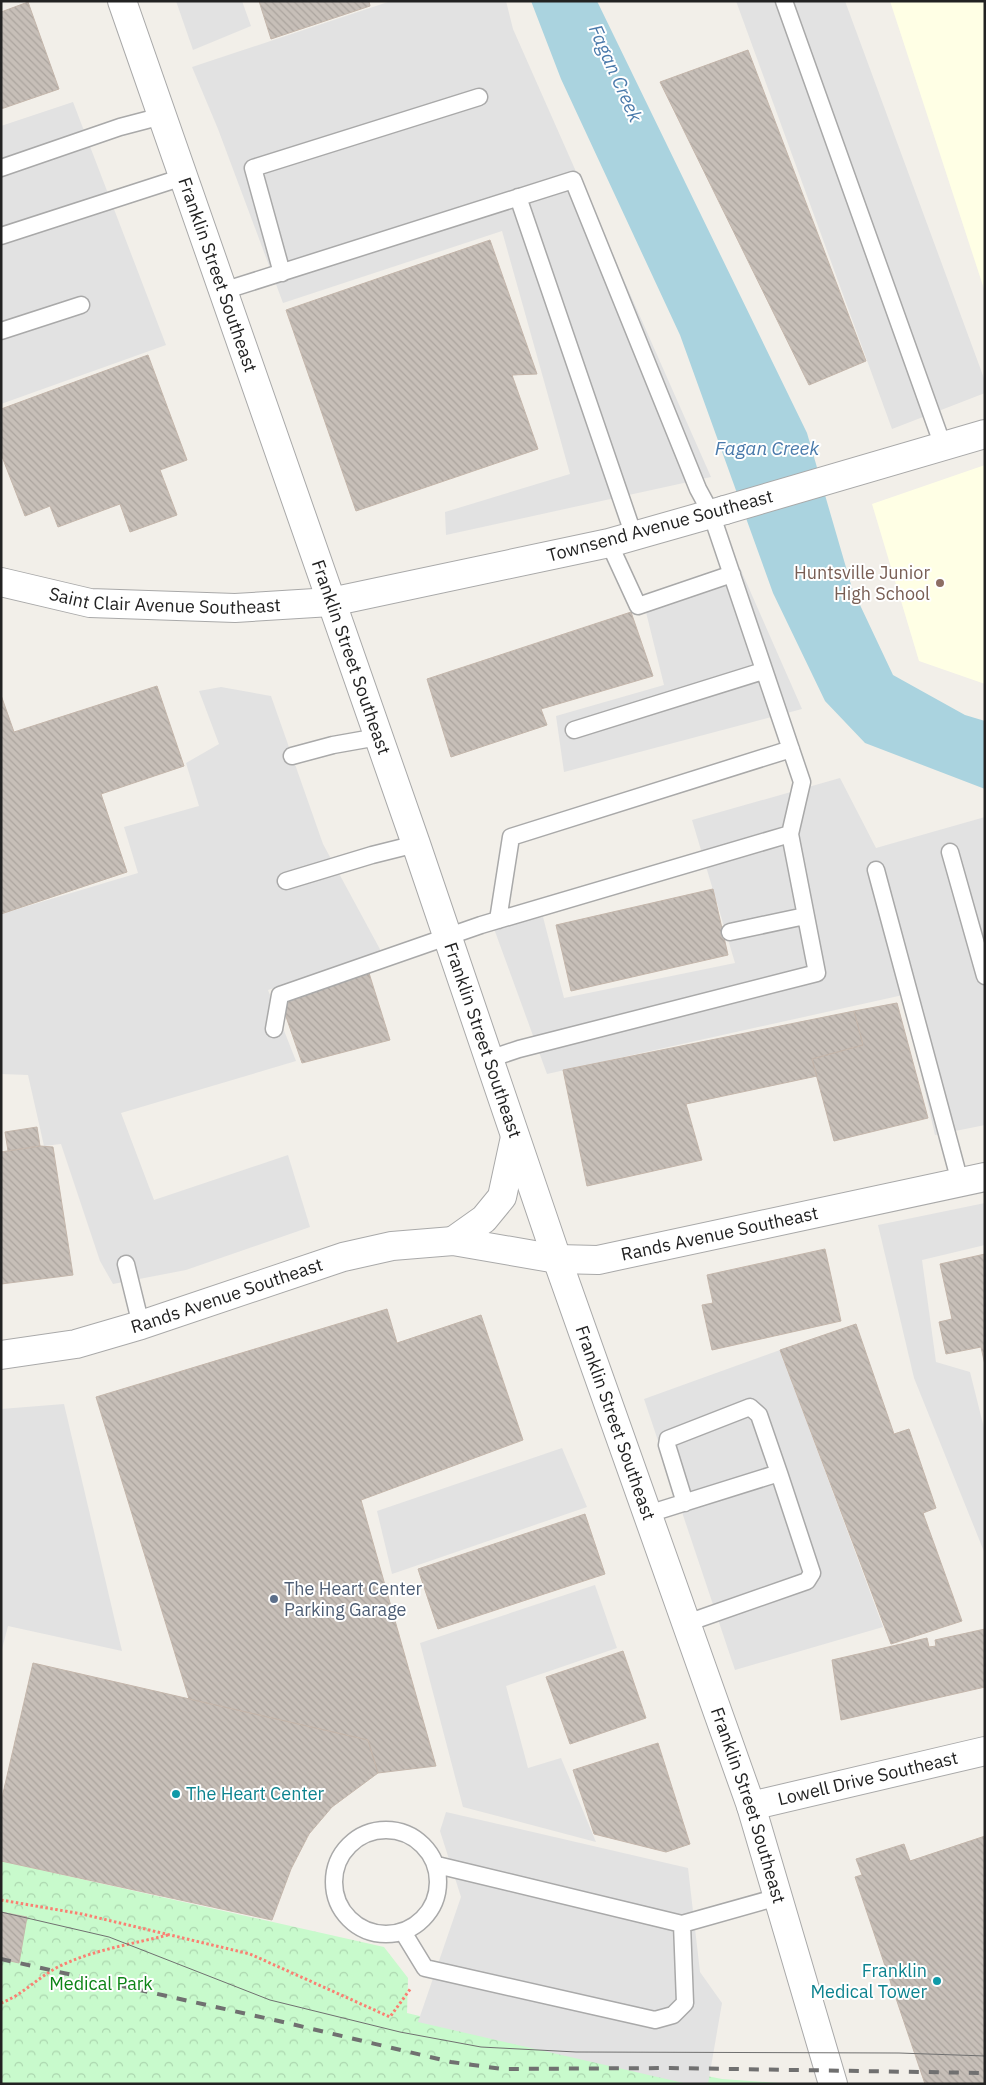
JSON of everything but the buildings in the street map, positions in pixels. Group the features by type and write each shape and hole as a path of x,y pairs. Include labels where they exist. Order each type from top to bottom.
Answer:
{"street":[{"name":"Franklin Street Southeast","path":"122,1 416,844 557,1259 751,1806 833,2084"},
{"name":"Townsend Avenue Southeast","path":"331,602 622,539 985,434"},
{"name":"Saint Clair Avenue Southeast","path":"1,582 90,603 235,608 331,602"},
{"name":"Rands Avenue Southeast","path":"453,1241 484,1220 502,1197 516,1137"},
{"name":"Rands Avenue Southeast","path":"1,1355 76,1344 141,1325 343,1257 392,1246 453,1241 557,1259 598,1260 973,1180"},
{"name":"Lowell Drive Southeast","path":"751,1806 985,1751"}],"lane":[{"path":"784,1 943,446"},
{"path":"282,273 253,168 479,97"},
{"path":"1,168 120,127 162,116"},
{"path":"1,236 183,177"},
{"path":"223,291 573,180 694,480 718,512 732,574 763,671 802,782 790,834 817,973 519,1049 489,1059"},
{"path":"518,197 623,508 622,539 638,606 732,574"},
{"path":"1,331 81,305"},
{"path":"574,730 763,671"},
{"path":"292,756 333,744 378,737"},
{"path":"498,920 511,837 790,749"},
{"path":"274,1029 280,995 498,920 790,834"},
{"path":"286,882 372,854 416,844"},
{"path":"950,852 985,976"},
{"path":"876,870 973,1180"},
{"path":"730,932 805,916"},
{"path":"126,1264 141,1325"},
{"path":"685,1503 666,1445 668,1439 750,1407 759,1415 812,1573 807,1581 686,1623"},
{"path":"648,1514 779,1473"},
{"path":"384,1829 402,1832 417,1839 429,1851 436,1865 439,1882 436,1898 429,1913 418,1924 403,1932 386,1934 370,1932 354,1923 342,1910 334,1893 334,1875 339,1857 350,1843 366,1833 384,1829"},
{"path":"436,1865 682,1924 778,1897"},
{"path":"403,1932 425,1968 655,2020 673,2015 685,2003 682,1924"}],"path":[{"path":"1,1900 82,1914 250,1954 390,2018 425,1968"},
{"path":"1,2003 22,1993 58,1967 82,1957 170,1935"}],"shaded area":[{"path":"176,1 242,1 251,26 193,50"},
{"path":"391,1 506,1 513,29 711,477 446,535 445,512 570,474 502,231 283,303 218,129 192,67"},
{"path":"736,1 845,1 985,381 985,393 892,429"},
{"path":"890,1 985,1 985,292"},
{"path":"73,102 166,345 1,404 1,126"},
{"name":"Huntsville Junior High School","path":"985,465 985,684 919,661 872,504"},
{"path":"740,568 802,709 564,772 556,716 664,685 643,600"},
{"path":"221,687 271,696 323,844 382,953 268,990 296,1061 121,1113 154,1200 288,1155 310,1227 186,1270 113,1284 100,1261 61,1144 44,1146 28,1075 1,1074 1,914 138,873 124,827 199,806 186,763 219,744 199,691"},
{"path":"840,778 876,848 985,817 985,1125 935,1135 903,995 547,1074 493,926 543,917 564,998 735,963 692,820"},
{"path":"985,1203 985,1245 922,1260 936,1362 970,1372 985,1432 985,1554 914,1378 878,1225"},
{"path":"780,1350 883,1627 735,1670 644,1399"},
{"path":"64,1404 122,1651 8,1626 1,1653 1,1409"},
{"path":"562,1448 587,1507 392,1574 377,1511"},
{"path":"595,1585 617,1648 506,1686 528,1768 561,1758 596,1842 463,1807 420,1643"},
{"path":"446,1812 688,1868 700,1972 722,2003 708,2084 688,2084 418,2022 461,1897 440,1831"}],"green space":[{"name":"Medical Park","path":"1,1861 384,1947 408,1978 407,2013 503,2036 722,2079 793,2084 1,2084"}],"water":[{"name":"Fagan Creek","path":"531,1 597,1 807,433 852,588 893,675 965,715 985,721 985,789 865,743 825,701 773,593 680,335 561,79"}],"tram line":[{"path":"1,1912 109,1937 270,2000 400,2032 481,2047 576,2052 899,2053 985,2056"}],"railway":[{"path":"1,1959 283,2022 451,2062 502,2069 670,2068 985,2073"}],"place":[{"name":"Huntsville Junior High School","path":"940,583"},
{"name":"The Heart Center Parking Garage","path":"274,1599"},
{"name":"The Heart Center","path":"176,1794"},
{"name":"Franklin Medical Tower","path":"937,1981"}]}
